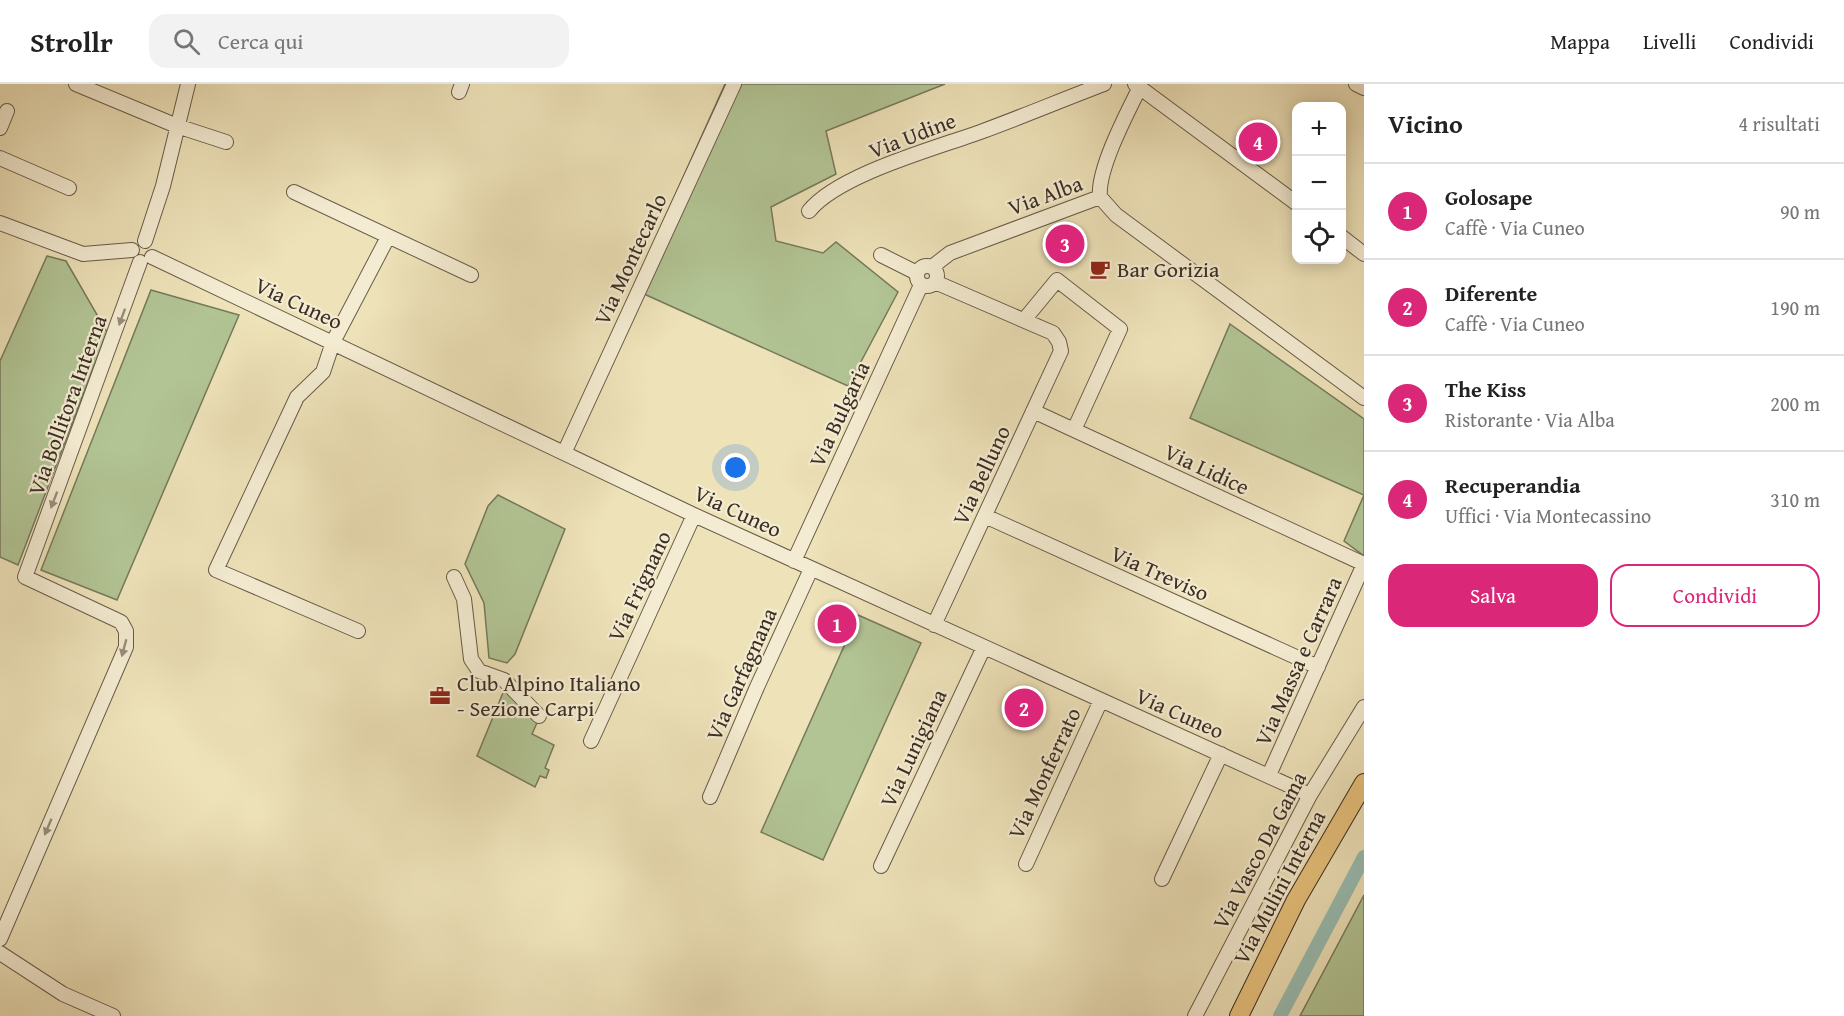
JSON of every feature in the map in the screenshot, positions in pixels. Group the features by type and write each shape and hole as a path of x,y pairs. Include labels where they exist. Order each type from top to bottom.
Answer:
{"main road":[{"name":"Via Mulini Interna","path":"1239,1016 1296,900 1364,783"}],"street":[{"path":"76,84 177,126 226,142"},
{"path":"145,240 160,196 188,84"},
{"name":"Via Montecarlo","path":"565,452 734,84"},
{"name":"Via Udine","path":"809,211 819,199 831,191 878,170 1104,84"},
{"path":"1356,84 1364,88"},
{"path":"1138,86 1292,200"},
{"name":"Via Alba","path":"932,267 950,253 1100,197 1101,181 1138,86"},
{"path":"0,128 7,111"},
{"path":"0,158 69,188"},
{"path":"294,192 471,275"},
{"path":"1100,197 1116,215 1364,398"},
{"path":"0,223 83,254 132,250"},
{"path":"358,631 216,570 297,397 323,372 333,342 388,237"},
{"path":"145,240 152,246 146,260 135,259 132,250 136,242 145,240"},
{"path":"1346,241 1364,254"},
{"path":"880,255 930,286 935,282 936,272 932,267 924,266 919,279"},
{"name":"Via Cuneo","path":"146,260 333,342 694,515 1310,795"},
{"name":"Via Bollitora Interna","path":"0,939 126,647 126,631 122,622 25,578 146,260"},
{"name":"Via Bulgaria","path":"794,561 919,279"},
{"path":"935,282 1024,320 1057,280 1120,329 1074,430"},
{"name":"Via Belluno","path":"934,625 1061,351 1059,342 1053,333 1024,320"},
{"name":"Via Lidice","path":"1033,411 1364,564"},
{"name":"Via Frignano","path":"591,741 694,515"},
{"name":"Via Treviso","path":"985,516 1318,667"},
{"name":"Via Massa e Carrara","path":"1269,775 1364,564"},
{"name":"Via Garfagnana","path":"710,797 811,568"},
{"path":"454,577 464,598 471,659 479,671 504,680 538,716"},
{"name":"Via Lunigiana","path":"880,866 984,647"},
{"name":"Via Monferrato","path":"1026,864 1101,700"},
{"name":"Via Vasco Da Gama","path":"1195,1016 1310,795 1364,708"},
{"path":"1162,879 1221,754"},
{"path":"0,953 63,994 113,1016"}],"green space":[{"path":"725,84 945,84 826,131 836,174 771,207 776,241 823,253 836,242 898,292 848,386 633,289"},
{"path":"47,256 66,261 107,332 18,565 0,557 0,361"},
{"path":"151,290 239,315 117,600 41,570"},
{"path":"1230,324 1364,419 1364,495 1190,418"},
{"path":"498,495 565,529 515,654 507,663 489,658 484,603 465,564 488,506"},
{"path":"1364,495 1364,556 1344,541"},
{"path":"858,615 921,643 823,860 761,832"},
{"path":"507,683 520,705 537,723 532,734 554,745 545,768 549,770 546,778 540,776 535,787 477,756"},
{"path":"1364,895 1364,1016 1300,1016"}],"waterway":[{"path":"1280,1016 1364,857"}],"place":[{"name":"Recuperandia","path":"1258,142"},
{"name":"The Kiss","path":"1065,244"},
{"name":"Bar Gorizia","path":"1100,269"},
{"name":"Golosape","path":"837,624"},
{"name":"Club Alpino Italiano - Sezione Carpi","path":"440,696"},
{"name":"Diferente","path":"1024,708"}]}
